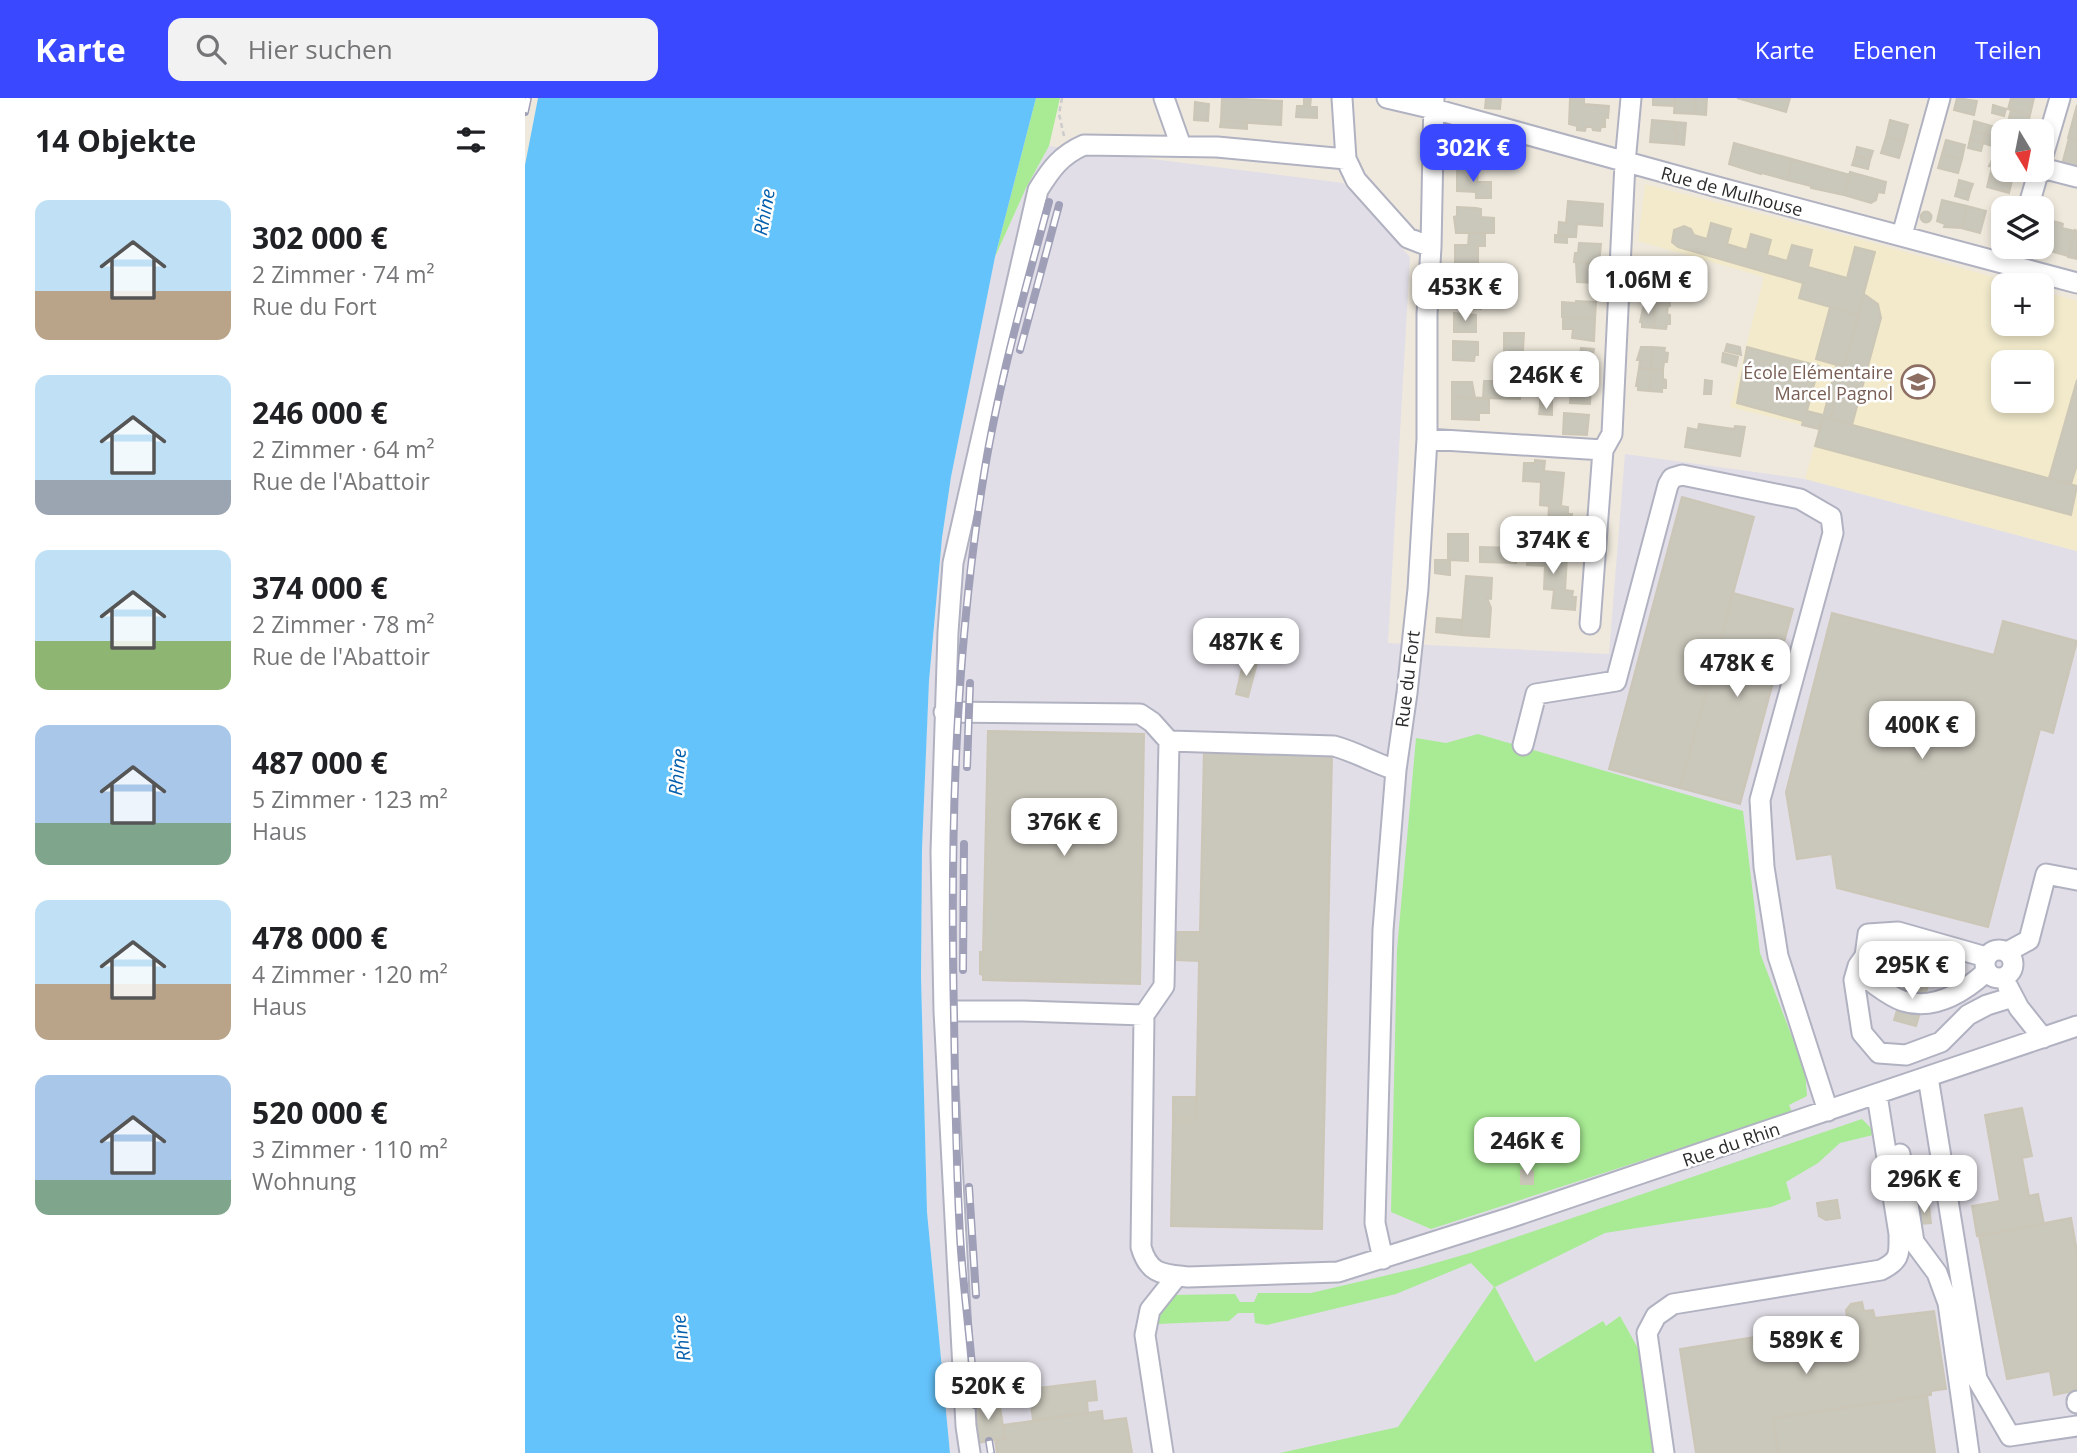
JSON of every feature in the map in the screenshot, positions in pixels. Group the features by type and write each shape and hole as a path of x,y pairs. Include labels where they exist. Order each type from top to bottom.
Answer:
{"street":[{"path":"1342,98 1346,159 1356,180 1408,238 1431,247"},
{"name":"Rue de Mulhouse","path":"1387,98 1434,104 1625,163 1727,191 1902,235 1991,252"},
{"path":"1590,624 1602,450 1612,434 1625,163 1631,98"},
{"path":"1902,235 1940,98"},
{"path":"2054,119 2060,98"},
{"path":"1167,100 1181,146"},
{"name":"Rue du Fort","path":"1383,1259 1375,1223 1375,1195 1383,930 1396,770 1417,589 1427,439 1427,314 1434,104"},
{"path":"969,1453 944,1012 941,852 944,712 953,564 1038,190 1048,173 1067,152 1084,145 1217,146 1346,159"},
{"path":"2055,172 2077,177"},
{"name":"Rue de Mulhouse","path":"2021,259 2077,283"},
{"path":"1427,439 1602,450"},
{"path":"1523,745 1536,694 1616,681 1672,478 1682,475 1800,499 1831,517 1833,533 1760,800 1764,867 1778,956 1828,1111"},
{"path":"944,712 1140,714 1152,722 1169,741 1164,986 1144,1015 1141,1247 1145,1261 1154,1269 1164,1275 1177,1276"},
{"path":"1169,741 1334,746 1358,753 1396,770"},
{"path":"1992,969 1962,992 1922,1005 1901,1000 1870,981 1865,956 1868,934 1898,932 1992,969 2013,969 2013,960 2007,952 2029,940 2046,874 2077,880"},
{"path":"1865,956 1858,965 1854,980 1862,1033 1879,1052 1906,1055 1941,1042 1968,1014 1987,1005 2014,998"},
{"path":"1992,969 2043,1038"},
{"path":"944,1012 1023,1011 1144,1015"},
{"name":"Rue du Rhin","path":"1177,1276 1338,1272 1883,1093 2077,1026"},
{"path":"1928,1077 1977,1379 2010,1436 2077,1426"},
{"path":"1664,1453 1647,1333 1656,1316 1673,1304 1881,1270 1893,1264 1899,1255 1883,1093"},
{"path":"1883,1093 1915,1242 1937,1273 1948,1303 1969,1453"},
{"path":"1163,1453 1145,1335 1150,1310 1177,1276"}],"path":[{"path":"1062,98 1059,114 1067,152"}],"shaded area":[{"path":"1049,146 1343,183 1410,257 1388,643 1609,654 1625,454 1805,479 2077,551 2077,1453 950,1453 927,1212 921,976 922,849 929,681 942,538 951,477 995,257 1026,188"},
{"name":"École Elémentaire Marcel Pagnol","path":"1645,184 1991,276 1991,336 2054,336 2054,294 2077,301 2077,551 1805,479 1819,429 1730,407 1764,277 1638,241"}],"green space":[{"path":"1036,98 1060,98 1049,146 1026,188 995,257"},
{"path":"1478,734 1743,811 1760,953 1805,1071 1807,1096 1789,1105 1792,1112 1431,1229 1391,1212 1397,950 1416,738 1446,743"},
{"path":"1862,1119 1877,1134 1840,1143 1818,1163 1786,1182 1791,1199 1771,1207 1605,1233 1495,1287 1535,1362 1603,1321 1606,1326 1620,1316 1639,1350 1657,1453 1280,1453 1398,1427 1494,1287 1471,1263 1396,1294 1267,1325 1255,1323 1254,1313 1238,1313 1229,1321 1157,1324 1160,1305 1171,1295 1235,1294 1240,1302 1254,1302 1258,1293 1311,1293 1418,1268 1470,1253"}],"water":[{"name":"Rhine","path":"538,98 1036,98 995,257 951,477 942,538 929,681 922,849 921,976 927,1212 950,1453 525,1453 525,165"}],"building":[{"path":"1222,98 1282,101 1281,125 1221,121"},
{"path":"1304,98 1311,98 1310,107 1317,107 1317,118 1296,117 1297,106 1304,106"},
{"path":"1486,98 1501,98 1500,109 1485,108"},
{"path":"1570,98 1584,98 1584,104 1609,106 1605,127 1601,127 1600,131 1586,127 1585,131 1577,130 1577,126 1569,124"},
{"path":"1653,98 1675,98 1674,106 1653,105"},
{"path":"1675,98 1696,98 1695,114 1674,113"},
{"path":"1696,98 1707,98 1706,115 1695,114"},
{"path":"1737,98 1790,98 1786,112"},
{"path":"1957,98 1977,101 1974,115 1954,110"},
{"path":"2011,98 2034,98 2030,115 2008,109"},
{"path":"1195,102 1209,104 1208,121 1194,120"},
{"path":"1993,105 2006,109 2004,116 1992,113"},
{"path":"2077,105 2077,140 2068,138"},
{"path":"2011,110 2030,115 2029,119 2009,119"},
{"path":"1652,120 1675,122 1676,144 1650,142"},
{"path":"1890,120 1908,125 1904,141 1886,137"},
{"path":"1221,121 1247,123 1247,129 1220,127"},
{"path":"1974,121 1988,125 1985,134 1972,131"},
{"path":"1675,122 1686,123 1684,145 1676,144"},
{"path":"1988,125 1991,126 1991,136 1985,134"},
{"path":"1972,131 1985,134 1983,143 1970,139"},
{"path":"1985,134 1991,136 1991,146 1983,143"},
{"path":"1886,137 1904,141 1899,158 1881,153"},
{"path":"2069,138 2077,140 2077,172 2061,168"},
{"path":"1970,139 1983,143 1981,151 1968,148"},
{"path":"1946,140 1965,145 1962,159 1942,154"},
{"path":"1734,143 1792,159 1787,180 1729,164"},
{"path":"1857,147 1873,151 1870,160 1855,155"},
{"path":"1942,154 1962,159 1958,173 1938,168"},
{"path":"1855,156 1870,160 1868,169 1852,165"},
{"path":"1792,159 1850,175 1844,195 1787,180"},
{"path":"1457,170 1478,171 1477,182 1491,182 1491,198 1476,198 1476,192 1457,191"},
{"path":"1991,171 1991,182 2012,182 2009,193 1987,187"},
{"path":"1850,172 1886,182 1884,193 1878,192 1876,200 1871,203 1844,195"},
{"path":"1959,180 1973,184 1970,192 1957,189"},
{"path":"1957,189 1970,192 1968,200 1955,196"},
{"path":"1942,200 1967,206 1961,228 1944,227 1945,224 1937,221"},
{"path":"1568,201 1603,204 1602,226 1577,224 1576,237 1558,236 1559,222 1566,223"},
{"path":"1967,206 1986,211 1980,233 1961,228"},
{"path":"1457,207 1481,209 1481,217 1494,218 1494,233 1456,233 1454,217 1457,216"},
{"path":"1926,211 1932,217 1926,223 1920,217"},
{"path":"2054,222 2063,224 2062,228 2075,231 2068,256 2054,252"},
{"path":"1711,223 1731,229 1727,244 1747,250 1751,234 1771,240 1767,255 1787,261 1792,245 1812,250 1808,267 1847,278 1855,247 1875,252 1858,315 1799,298 1803,283 1678,247 1672,242 1674,230 1684,226 1691,229 1694,235 1707,239"},
{"path":"2075,230 2077,231 2077,259 2068,257"},
{"path":"1469,233 1485,233 1485,246 1478,246 1478,266 1455,265 1455,245 1468,245"},
{"path":"1555,235 1567,236 1567,243 1555,242"},
{"path":"1579,243 1601,244 1599,264 1574,262"},
{"path":"1576,262 1599,264 1598,283 1577,282"},
{"path":"1455,265 1478,266 1477,286 1481,287 1481,299 1467,299 1467,287 1455,286"},
{"path":"1478,274 1488,274 1487,287 1477,286"},
{"path":"1645,282 1657,283 1655,305 1644,304 1642,286 1645,286"},
{"path":"1657,283 1669,284 1669,287 1673,288 1672,297 1669,297 1670,306 1655,305"},
{"path":"1864,294 1878,304 1881,318 1852,425 1830,419"},
{"path":"1467,299 1481,299 1481,309 1467,309"},
{"path":"1562,302 1596,302 1595,319 1562,317"},
{"path":"1644,304 1655,305 1654,328 1642,327 1640,322"},
{"path":"1655,305 1668,306 1670,324 1667,324 1666,329 1654,328"},
{"path":"1830,307 1858,315 1844,367 1816,359"},
{"path":"1454,313 1476,315 1476,332 1454,332"},
{"path":"1563,317 1595,319 1594,341 1572,338 1573,329 1563,329"},
{"path":"1504,333 1524,333 1522,366 1504,365"},
{"path":"1453,341 1478,342 1478,355 1475,355 1474,361 1453,360"},
{"path":"1727,344 1740,347 1741,355 1725,351"},
{"path":"1641,347 1652,347 1651,369 1639,368 1640,360 1637,360"},
{"path":"1652,347 1665,348 1664,352 1668,353 1663,370 1651,369"},
{"path":"1747,347 1819,366 1807,411 1823,415 1819,429 1802,425 1803,421 1737,403"},
{"path":"1581,348 1594,349 1593,356 1580,355"},
{"path":"1723,353 1738,357 1736,366 1722,362"},
{"path":"1574,360 1592,362 1591,380 1571,378"},
{"path":"1837,364 1844,367 1830,419 1823,417"},
{"path":"1504,365 1522,366 1520,399 1483,398 1484,381 1504,381"},
{"path":"1639,368 1651,369 1649,391 1638,390 1636,386"},
{"path":"1651,369 1663,370 1666,388 1662,388 1662,392 1649,391"},
{"path":"1572,378 1591,380 1590,404 1570,403"},
{"path":"1705,380 1712,381 1711,394 1704,394"},
{"path":"2077,380 2077,465 2071,484 2049,478"},
{"path":"1452,382 1472,382 1475,398 1452,397"},
{"path":"1452,397 1489,398 1489,413 1479,413 1479,420 1452,419"},
{"path":"1540,399 1552,399 1552,407 1540,406"},
{"path":"1540,406 1552,407 1552,415 1539,414"},
{"path":"1564,413 1589,415 1587,435 1563,434"},
{"path":"1823,417 2077,486 2071,515 1815,446"},
{"path":"1699,424 1734,429 1735,426 1745,427 1740,456 1685,447 1688,428 1698,430"},
{"path":"1535,460 1545,461 1544,471 1564,473 1561,506 1568,507 1568,514 1572,514 1571,526 1548,524 1549,506 1540,505 1541,482 1523,481 1524,463 1535,463"},
{"path":"1682,497 1754,517 1680,788 1609,769"},
{"path":"1448,534 1468,534 1468,561 1450,560 1450,575 1435,573 1435,560 1448,560"},
{"path":"1539,544 1547,545 1547,555 1567,557 1565,590 1573,591 1572,597 1576,597 1575,610 1552,608 1554,590 1544,589 1545,566 1527,565 1528,547 1538,547"},
{"path":"1480,547 1517,548 1516,563 1480,562"},
{"path":"1466,576 1492,578 1491,599 1487,598 1491,608 1489,637 1461,635"},
{"path":"1733,593 1793,609 1740,804 1680,788"},
{"path":"1832,613 1994,655 2003,621 2077,641 2053,733 2040,729 1988,927 1837,888 1832,854 1797,859 1786,792"},
{"path":"1437,618 1462,620 1461,635 1436,632"},
{"path":"1244,660 1257,663 1248,697 1236,694"},
{"path":"988,731 1144,734 1140,984 983,980 983,975 980,974 980,952 983,952"},
{"path":"1204,751 1332,754 1322,1229 1171,1226 1173,1120 1196,1120 1199,961 1177,960 1177,932 1200,932"},
{"path":"1908,976 1929,982 1916,1026 1894,1020"},
{"path":"1173,1097 1197,1097 1196,1120 1173,1120"},
{"path":"2022,1108 2032,1156 2022,1158 2029,1196 2038,1194 2044,1224 1977,1236 1972,1206 2000,1201 1985,1115"},
{"path":"1521,1170 1533,1171 1533,1184 1521,1184"},
{"path":"1837,1200 1840,1218 1826,1220 1819,1216 1817,1203"},
{"path":"1929,1206 1931,1223 1920,1224 1917,1208"},
{"path":"2071,1218 2077,1251 2077,1390 2054,1395 2050,1371 2007,1379 1979,1236"},
{"path":"1862,1302 1864,1311 1873,1310 1875,1318 1934,1311 1946,1389 1931,1391 1931,1395 1773,1418 1778,1453 1696,1453 1680,1349 1761,1336 1759,1322 1766,1321 1768,1335 1848,1322 1846,1310 1851,1304"},
{"path":"1095,1381 1097,1400 1087,1401 1088,1413 1033,1420 1029,1389"},
{"path":"1927,1396 1935,1453 1778,1453 1773,1418"},
{"path":"999,1401 1005,1439 976,1443 971,1405"},
{"path":"1102,1411 1103,1421 1126,1418 1132,1453 997,1453 995,1440 1005,1439 1003,1425"}],"railway":[{"path":"525,112 528,98"},
{"path":"975,1405 960,1235 955,1097 953,878 961,673 975,536 991,434 1049,202"},
{"path":"1020,350 1059,205"},
{"path":"967,767 970,683"},
{"path":"963,970 964,844"},
{"path":"969,1187 976,1295"},
{"path":"989,1441 991,1453"}],"place":[{"name":"École Elémentaire Marcel Pagnol","path":"1918,382"}]}
